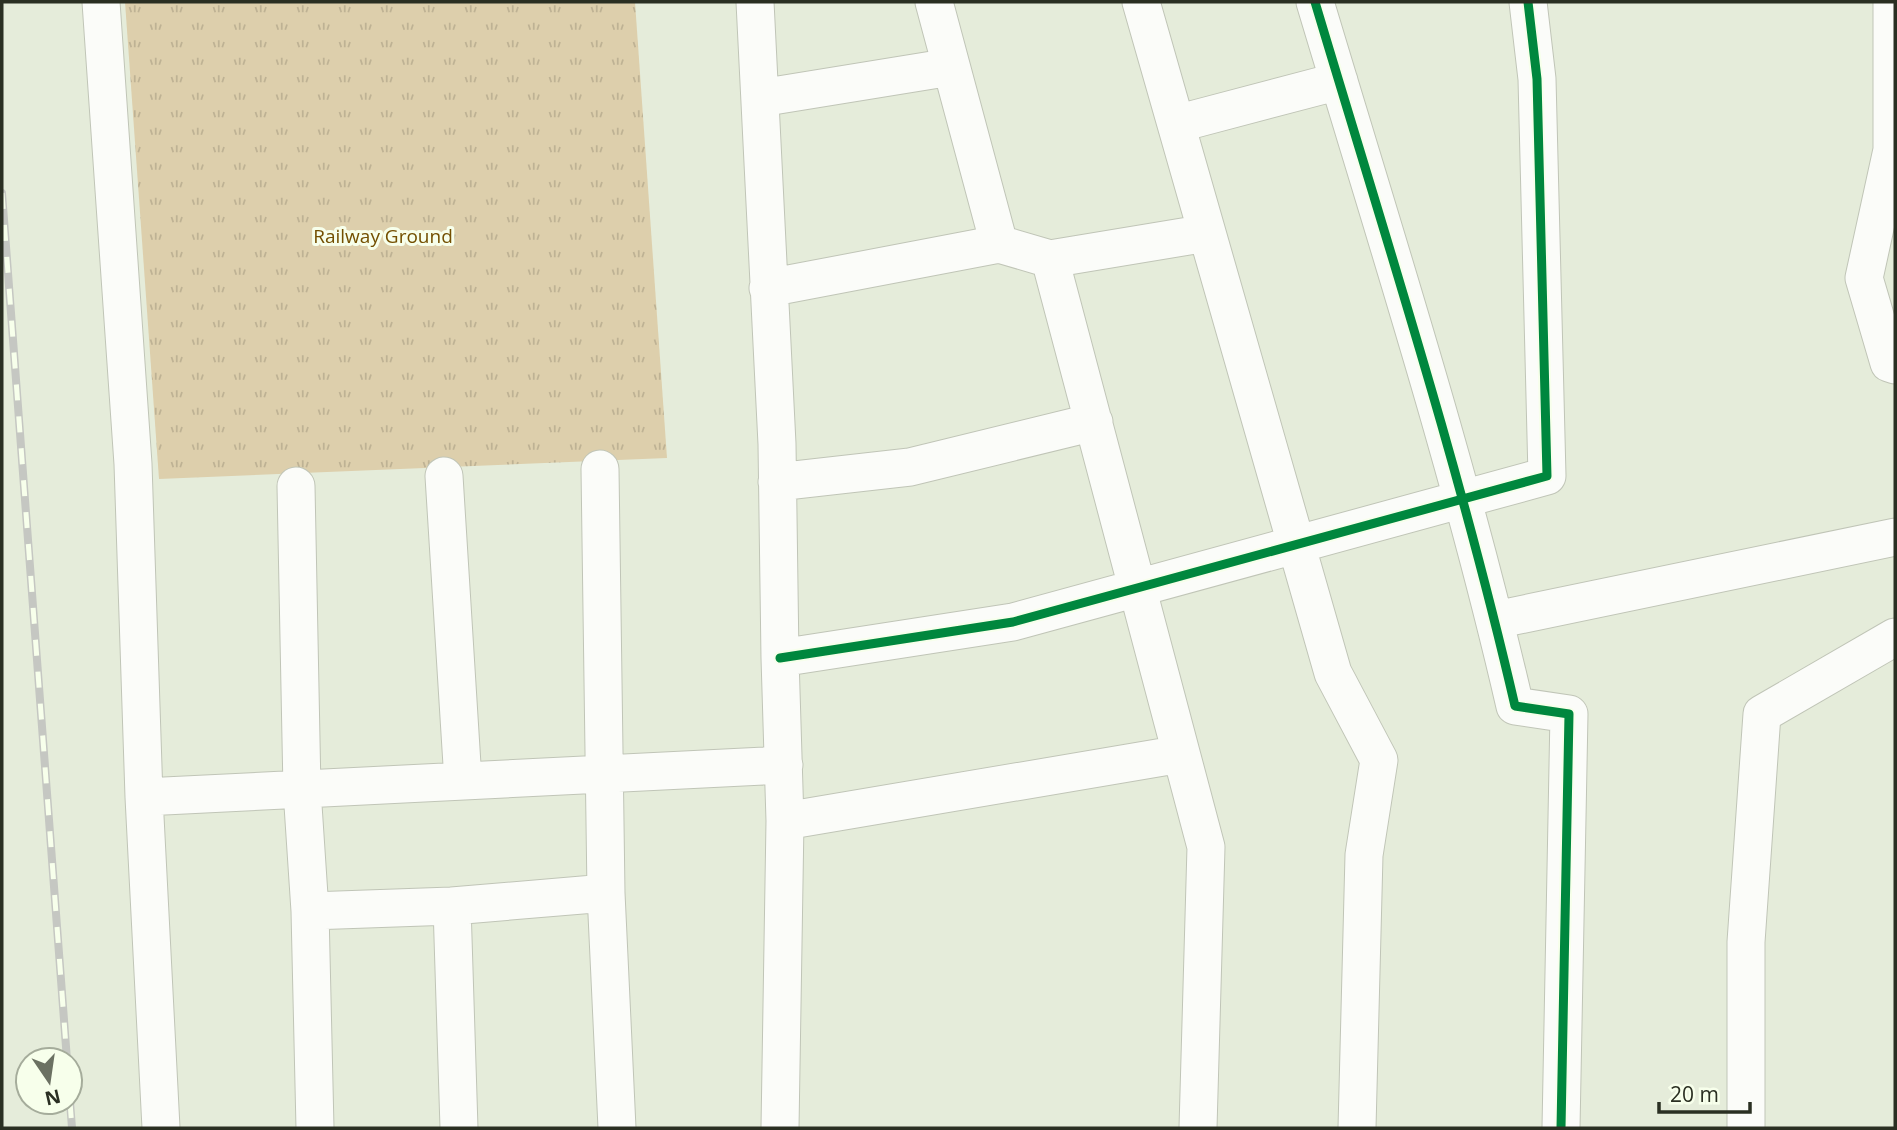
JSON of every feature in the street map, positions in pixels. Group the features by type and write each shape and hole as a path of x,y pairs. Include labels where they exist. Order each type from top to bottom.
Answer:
{"street":[{"path":"102,2 133,464 144,797 161,1128"},
{"path":"755,2 778,482 785,821 780,1128"},
{"path":"934,2 999,244"},
{"path":"1141,2 1333,673 1379,760 1364,855 1357,1128"},
{"path":"1315,2 1463,499 1515,706 1569,714 1561,1128"},
{"path":"780,658 1013,622 1547,476 1537,79 1528,2"},
{"path":"1892,2 1893,151 1864,278 1893,371"},
{"path":"760,98 951,67"},
{"path":"1176,124 1339,81"},
{"path":"768,288 999,244 1050,259 1207,233"},
{"path":"1050,259 1206,847 1198,1128"},
{"path":"778,482 910,467 1094,422"},
{"path":"600,469 606,893 617,1128"},
{"path":"444,476 463,781"},
{"path":"296,486 315,1128"},
{"path":"1495,620 1895,537"},
{"path":"1746,1128 1746,942 1762,714 1895,637"},
{"path":"785,821 1181,754"},
{"path":"144,797 784,765"},
{"path":"310,911 452,906 606,893"},
{"path":"452,906 459,1128"}],"green space":[{"name":"Railway Ground","path":"125,2 635,2 667,458 159,479"}],"railway":[{"path":"2,193 66,1046"},
{"path":"71,1116 72,1128"}],"cycle path":[{"path":"1315,2 1446,440 1515,706 1569,714 1561,1128"},
{"path":"780,658 1013,622 1547,476 1537,79 1528,2"}]}
